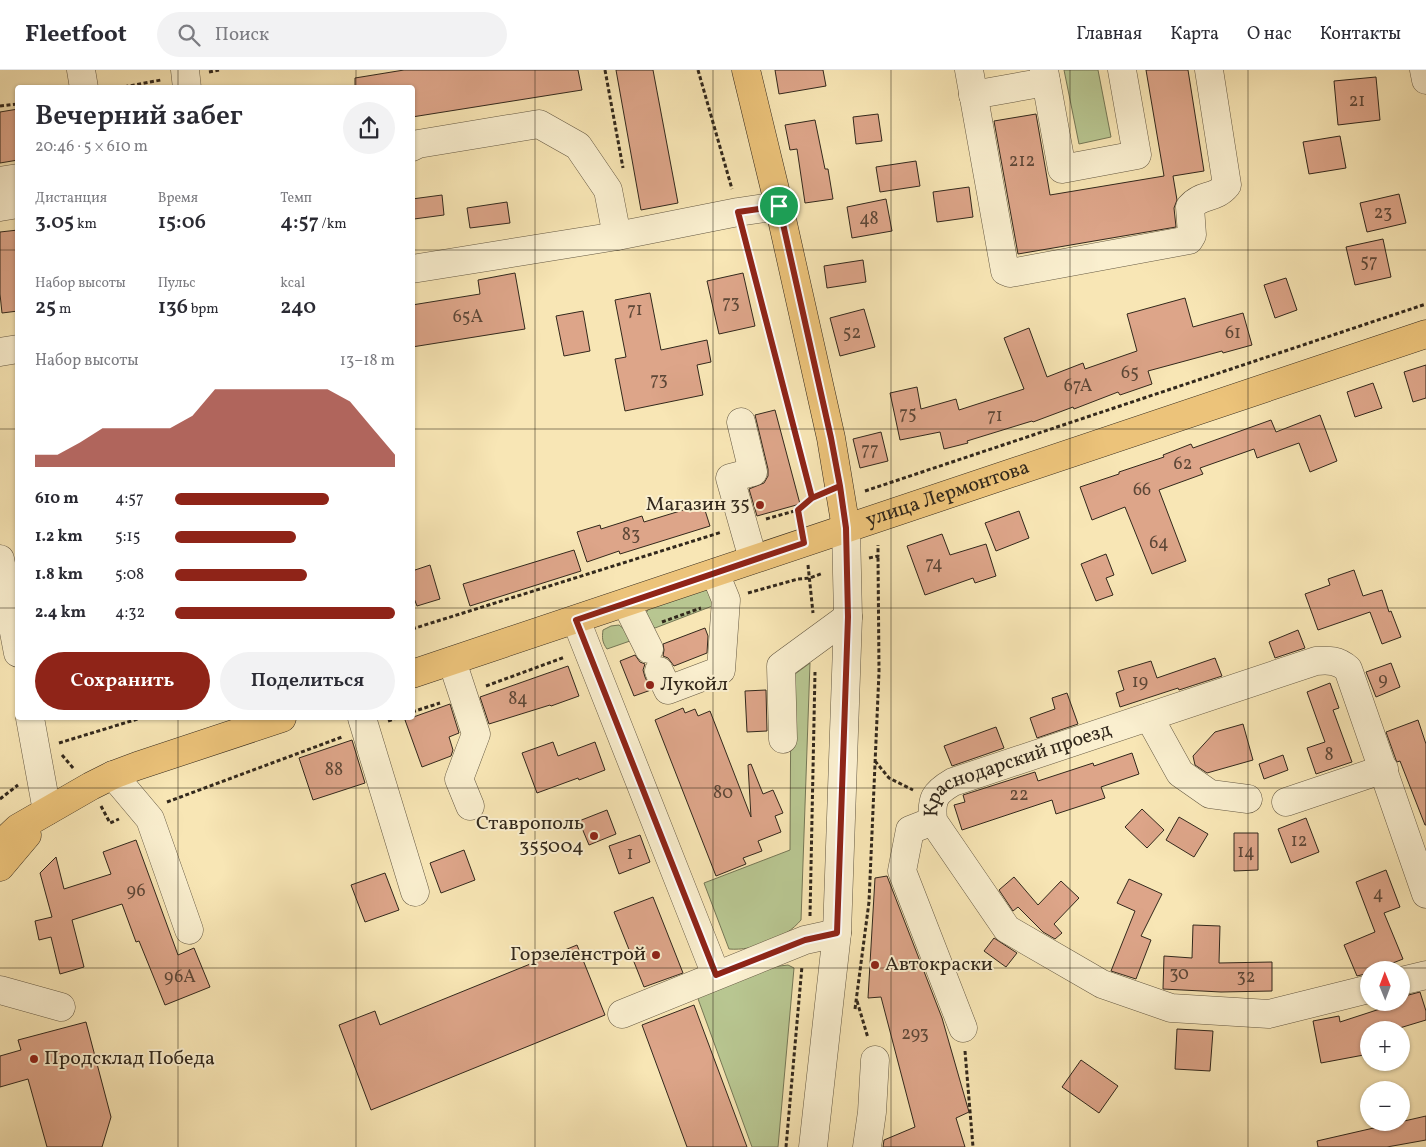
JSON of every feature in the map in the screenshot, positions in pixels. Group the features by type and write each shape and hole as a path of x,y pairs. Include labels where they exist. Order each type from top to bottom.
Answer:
{"main road":[{"path":"746,70 779,206 831,438 846,528"},
{"name":"улица Лермонтова","path":"415,671 576,620 1426,334"},
{"path":"0,845 18,828 47,810 113,775 276,720"},
{"path":"0,867 47,810"}],"street":[{"path":"81,70 84,85"},
{"path":"185,70 187,85"},
{"path":"1122,70 1138,155 1062,169 1045,76 971,82 1005,271 1010,274 1189,240 1192,235 1190,207 1197,199 1220,193 1227,185 1208,70"},
{"path":"1424,70 1426,80"},
{"path":"415,146 538,124 578,146 608,190 617,236"},
{"path":"0,181 15,178"},
{"path":"0,207 15,204"},
{"path":"415,268 617,236 738,212 779,206"},
{"path":"0,352 15,350"},
{"path":"741,422 753,472 730,478 753,560"},
{"path":"814,1147 837,933 848,617 846,528"},
{"path":"626,603 668,690 721,670 726,600 715,573"},
{"path":"2,575 15,638"},
{"path":"783,739 781,666 848,617"},
{"path":"576,620 716,975"},
{"name":"Краснодарский проезд","path":"1360,991 1269,1014 1171,1008 1102,984 1007,929 933,820 932,805 938,791 952,782 1316,661 1329,660 1340,662 1348,669 1426,894"},
{"path":"452,661 476,734 459,779 470,806"},
{"path":"1149,717 1180,773 1210,794 1248,799"},
{"path":"30,720 47,810"},
{"path":"363,720 415,892"},
{"path":"1286,802 1384,769"},
{"path":"113,775 150,819 189,930"},
{"path":"933,820 910,830 902,871 963,1028"},
{"path":"622,1014 805,940 837,933"},
{"path":"1410,979 1426,975"},
{"path":"0,990 61,1007"},
{"path":"867,1147 872,1112 875,1060"}],"path":[{"path":"605,70 624,175"},
{"path":"698,70 738,212 812,498"},
{"path":"0,106 15,104"},
{"path":"415,628 798,510 812,498 840,486 856,482 864,491 1426,304"},
{"path":"786,1147 805,940 811,912 816,641 810,578 798,510"},
{"path":"875,761 889,778 916,791 938,791"},
{"path":"856,999 875,1060"},
{"path":"963,1028 973,1147"}],"green space":[{"path":"1064,70 1098,70 1111,137 1079,144"},
{"path":"706,585 715,605 655,628 648,622 646,613 652,604"},
{"path":"619,625 624,629 630,641 607,649 603,640 603,630"},
{"path":"810,663 801,920 787,933 759,946 729,949 704,883 790,850 791,677"},
{"path":"788,965 794,968 778,1147 752,1147 697,996 764,968"}],"building":[{"path":"404,70 578,70 582,90 415,117 415,85 355,85 355,78"},
{"path":"616,70 653,70 678,203 641,210"},
{"path":"775,70 823,70 826,86 779,94"},
{"path":"1146,70 1188,70 1204,171 1173,176 1177,200 1174,208 1176,227 1018,254 994,121 1036,114 1050,195 1164,176"},
{"path":"1376,77 1380,120 1338,125 1334,81"},
{"path":"15,110 15,160 0,163 0,112"},
{"path":"878,114 882,141 856,144 853,117"},
{"path":"815,120 825,169 828,169 833,199 805,203 797,149 790,150 785,125"},
{"path":"1340,136 1346,168 1309,174 1303,142"},
{"path":"916,161 920,186 880,192 876,167"},
{"path":"969,187 973,217 937,222 933,192"},
{"path":"1399,194 1406,223 1367,232 1360,203"},
{"path":"442,195 444,215 415,219 415,199"},
{"path":"886,199 892,231 852,238 847,207"},
{"path":"507,202 510,223 470,228 467,208"},
{"path":"15,230 15,311 2,313 0,294 0,232"},
{"path":"1383,239 1391,277 1355,285 1346,247"},
{"path":"863,260 866,282 827,288 824,266"},
{"path":"515,273 525,329 415,347 415,305 480,294 478,280"},
{"path":"743,273 755,326 719,334 707,281"},
{"path":"1286,278 1297,310 1275,318 1264,285"},
{"path":"650,293 661,350 707,340 711,362 697,365 703,395 625,411 615,359 626,357 615,300"},
{"path":"1185,298 1193,327 1243,313 1252,345 1148,371 1152,384 1120,395 1118,392 1074,409 1073,407 1033,422 967,441 968,443 944,449 940,432 900,440 890,393 917,387 921,409 956,399 959,410 1024,389 1004,338 1029,328 1047,377 1083,363 1085,369 1137,351 1127,314"},
{"path":"864,309 875,347 840,356 830,318"},
{"path":"583,311 590,351 564,356 556,316"},
{"path":"1426,365 1426,398 1413,402 1404,372"},
{"path":"1373,383 1382,408 1355,417 1347,392"},
{"path":"775,410 800,504 757,516 749,489 764,483 768,476 768,469 755,415"},
{"path":"1320,415 1337,461 1310,472 1299,443 1257,458 1254,449 1200,468 1203,474 1159,490 1186,561 1152,574 1125,507 1092,520 1080,487 1164,457 1163,455 1191,444 1193,448 1271,420 1276,432"},
{"path":"881,432 888,461 860,468 853,439"},
{"path":"703,504 710,526 620,554 619,551 587,562 577,532 600,525 601,529 642,516 644,522"},
{"path":"1019,511 1029,538 996,551 985,523"},
{"path":"942,534 950,555 986,544 996,576 975,583 973,578 925,595 907,546"},
{"path":"574,550 581,571 470,606 463,584"},
{"path":"1106,554 1114,575 1106,578 1113,595 1096,601 1081,564"},
{"path":"430,565 440,599 417,606 415,601 415,570"},
{"path":"1354,570 1363,596 1382,590 1389,612 1391,611 1401,637 1382,644 1370,612 1318,630 1305,594 1330,585 1328,579"},
{"path":"705,628 708,636 707,653 674,666 668,658 663,656 663,644"},
{"path":"1298,630 1305,648 1275,658 1269,642"},
{"path":"635,655 640,662 645,664 643,670 651,690 634,696 620,661"},
{"path":"1215,658 1222,676 1120,707 1116,693 1124,690 1118,671 1151,661 1157,678"},
{"path":"1391,663 1400,687 1376,697 1366,672"},
{"path":"568,666 579,696 489,724 480,697"},
{"path":"1330,683 1339,708 1333,710 1352,762 1316,774 1307,748 1325,742 1307,692"},
{"path":"766,690 767,731 747,732 745,691"},
{"path":"1067,693 1078,724 1037,738 1030,718 1055,709 1052,698"},
{"path":"450,704 459,733 449,737 453,750 451,756 422,767 405,720 415,720 415,716"},
{"path":"683,708 685,713 695,709 698,716 710,711 751,817 748,765 751,764 763,794 773,790 783,813 775,816 781,832 758,841 762,851 743,858 746,864 716,876 655,720"},
{"path":"1418,720 1426,744 1426,825 1400,761 1397,762 1396,760 1386,732"},
{"path":"1243,724 1253,760 1207,773 1195,765 1193,756 1215,732"},
{"path":"996,727 1004,748 952,766 944,746"},
{"path":"352,740 365,783 313,800 299,758"},
{"path":"553,742 558,756 595,742 605,770 537,793 522,753"},
{"path":"1132,753 1139,774 1101,787 1105,798 1056,814 1052,800 962,830 954,805 965,802 963,795 1035,772 1038,781 1093,763 1094,766"},
{"path":"1283,755 1288,770 1264,779 1259,764"},
{"path":"1142,809 1164,830 1147,848 1125,827"},
{"path":"607,810 616,834 589,845 579,821"},
{"path":"1179,817 1208,834 1194,857 1166,840"},
{"path":"1306,818 1319,852 1291,863 1278,829"},
{"path":"1234,833 1258,833 1258,870 1234,871"},
{"path":"640,835 650,862 619,874 609,846"},
{"path":"136,840 178,955 194,948 210,987 165,1005 139,941 136,942 122,904 72,920 84,967 60,974 51,937 39,940 35,921 52,917 40,873 56,857 64,889 111,874 103,852"},
{"path":"464,850 475,880 441,893 430,863"},
{"path":"1386,870 1400,907 1384,913 1403,959 1398,961 1360,961 1360,975 1357,976 1344,945 1375,932 1356,882"},
{"path":"385,873 399,910 365,922 351,885"},
{"path":"887,876 942,1018 969,1112 956,1118 965,1147 883,1147 884,1140 915,1127 881,997 868,998 875,878"},
{"path":"1014,877 1038,905 1061,881 1079,898 1054,924 1062,933 1055,939 1043,932 1018,907 1013,911 999,890"},
{"path":"1129,879 1162,894 1141,936 1151,940 1136,979 1111,971 1135,911 1117,903"},
{"path":"653,897 683,973 644,987 614,912"},
{"path":"1193,925 1220,926 1219,963 1272,962 1272,991 1221,992 1163,989 1164,956 1192,958"},
{"path":"994,938 1017,953 1006,967 984,951"},
{"path":"577,945 605,1015 371,1110 339,1025 375,1011 380,1025"},
{"path":"1420,992 1426,1011 1426,1020 1410,1025 1410,1021 1360,1021 1360,1056 1321,1063 1313,1021 1339,1016 1340,1022 1374,1011 1410,1011 1410,995"},
{"path":"694,1005 747,1147 687,1147 642,1025"},
{"path":"86,1022 111,1117 102,1147 47,1147 28,1079 0,1087 0,1056 21,1050 18,1040"},
{"path":"1177,1029 1213,1031 1210,1071 1175,1069"},
{"path":"1081,1060 1118,1086 1099,1113 1062,1087"},
{"path":"1426,1116 1426,1140 1387,1147 1318,1147 1317,1141 1361,1131 1410,1131 1410,1120"}],"place":[{"name":"Магазин 35","path":"760,505"},
{"name":"Лукойл","path":"650,685"},
{"name":"Ставрополь 355004","path":"594,836"},
{"name":"Горзеленстрой","path":"656,955"},
{"name":"Автокраски","path":"875,965"},
{"name":"Продсклад Победа","path":"34,1059"}],"route":[{"path":"779,206 738,212 812,498 840,486 846,528 848,617 837,933 805,940 716,975 576,620 804,543 798,510 812,498 840,486 779,206"}]}
